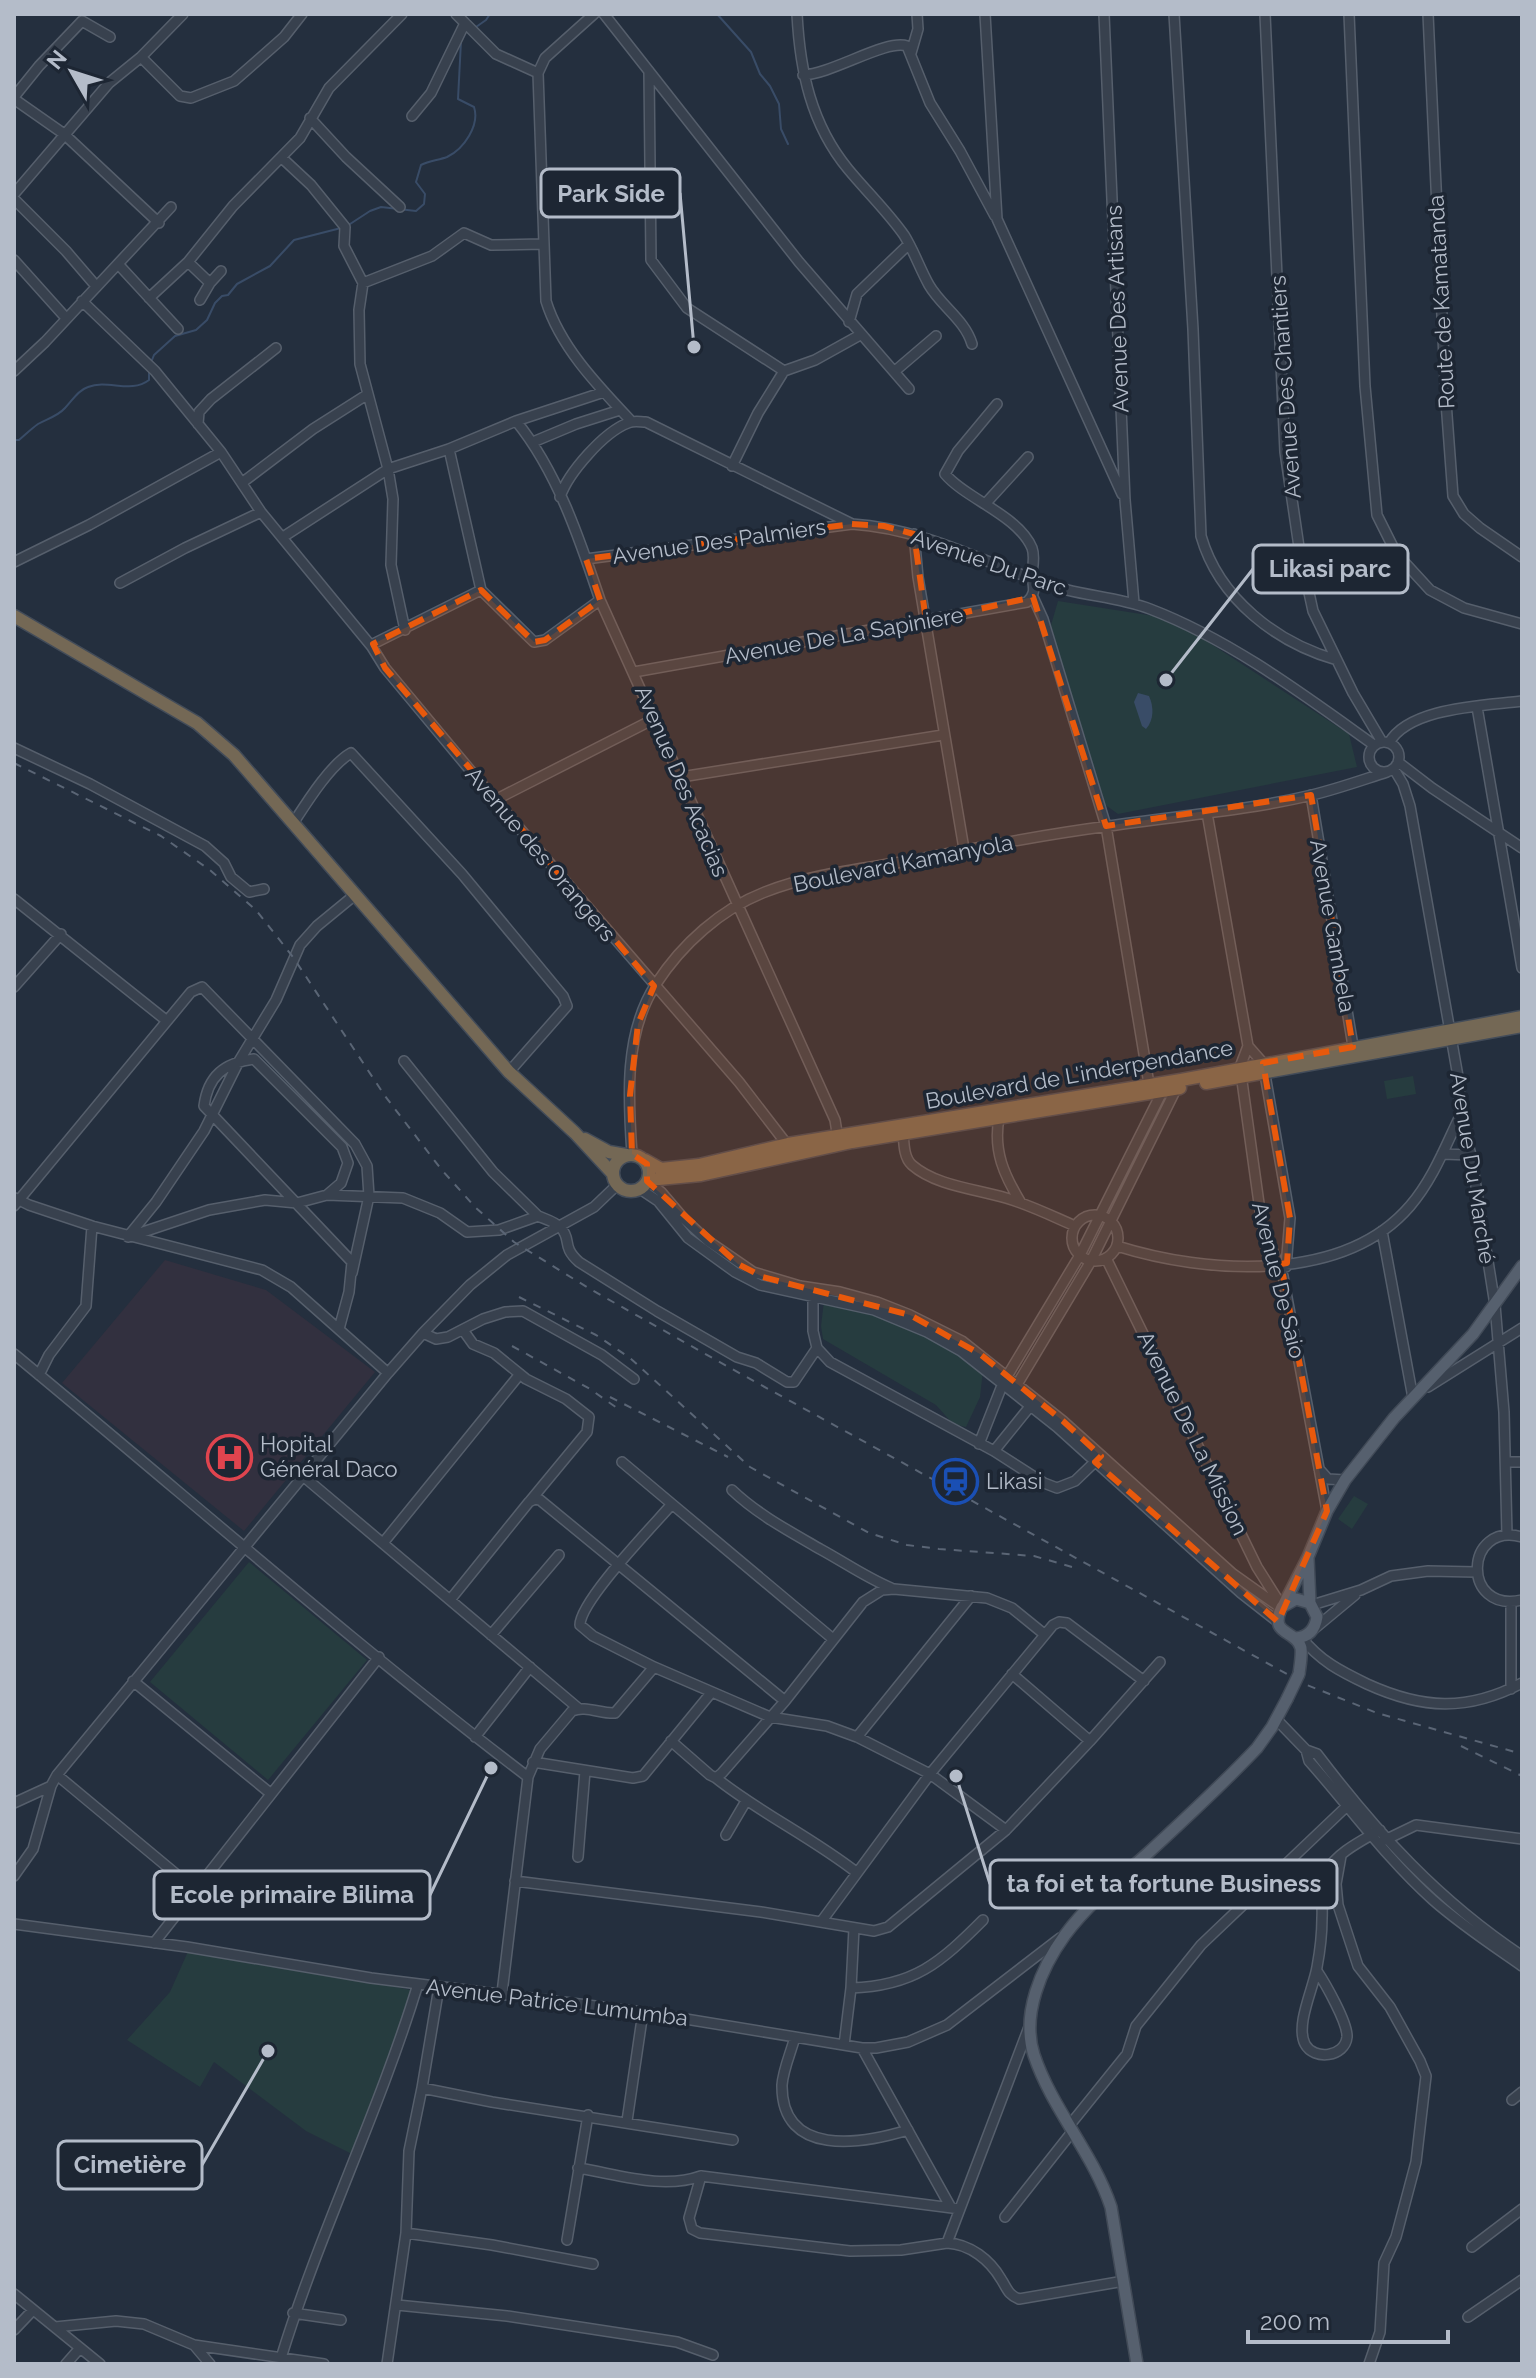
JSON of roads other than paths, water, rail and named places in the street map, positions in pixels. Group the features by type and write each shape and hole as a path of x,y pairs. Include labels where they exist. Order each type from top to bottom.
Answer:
{"highway":[{"path":"14,616 197,723 234,755 509,1072 575,1133 628,1191 645,1183 650,1172 645,1160 609,1152 575,1133"},
{"name":"Boulevard de L'inderpendance","path":"903,1129 999,1118 1450,1035 1522,1017"},
{"name":"Boulevard de L'inderpendance","path":"1450,1035 1522,1026"},
{"name":"Boulevard de L'inderpendance","path":"645,1160 654,1167 668,1169 699,1165 1149,1084 1172,1085"},
{"name":"Boulevard de L'inderpendance","path":"645,1183 701,1175 790,1149"},
{"path":"615,1179 616,1162 629,1155"}],"main road":[{"path":"1302,1637 1282,1631 1278,1622 1282,1607 1345,1480 1379,1436 1473,1334 1522,1266"},
{"path":"1137,2364 1114,2221 1105,2190 1035,2057 1029,2027 1033,2000 1066,1933 1116,1881 1244,1762 1277,1720 1299,1674 1302,1637 1316,1624 1311,1604 1308,1557"},
{"path":"1282,1607 1296,1599 1311,1604"}],"street":[{"path":"71,14 110,37"},
{"path":"96,286 14,197 109,83 141,57 183,14"},
{"path":"141,57 180,96 191,98 234,81 284,37 302,14"},
{"path":"149,298 188,262 233,206 300,138 329,88 402,14"},
{"path":"456,14 496,54 538,73"},
{"path":"594,14 545,58 538,73 546,301 553,323 604,392 631,421"},
{"path":"604,14 849,322 909,389"},
{"path":"797,14 803,75 809,98 838,154 909,244 928,284 954,314 972,344"},
{"path":"911,53 918,29 917,14"},
{"path":"985,14 997,219"},
{"name":"Avenue Des Artisans","path":"1104,14 1125,500 1134,603"},
{"path":"1174,14 1193,329 1201,536 1206,555 1216,572 1243,606 1290,642 1309,652 1337,660"},
{"name":"Avenue Des Chantiers","path":"1265,14 1285,452 1299,547 1313,611 1382,743"},
{"path":"1349,14 1365,386 1377,515 1396,553 1430,590 1464,608 1522,624"},
{"name":"Route de Kamatanda","path":"1428,14 1447,430 1453,496 1464,514 1522,557"},
{"path":"82,21 39,66 14,98 64,134 159,223"},
{"path":"412,116 431,93 466,24"},
{"path":"803,75 825,71 902,43 907,46 930,103 997,219 1125,500"},
{"path":"649,70 651,260 687,308 784,371"},
{"path":"310,118 346,157 400,207"},
{"path":"282,158 311,185 345,227 344,246 363,283 360,364 388,469 393,499 391,565 405,630"},
{"path":"14,371 171,207"},
{"path":"363,283 432,256 464,233 491,245 543,244"},
{"path":"849,322 857,294 909,244"},
{"path":"14,260 66,318"},
{"path":"188,262 210,283"},
{"path":"118,264 178,329"},
{"path":"200,300 221,271"},
{"name":"Avenue des Orangers","path":"82,301 155,371 221,452 261,512 372,647 385,668 739,1082 790,1149"},
{"path":"732,466 758,413 784,371 815,360 860,335"},
{"path":"895,371 936,336"},
{"path":"198,424 199,412 211,399 276,348"},
{"path":"283,537 388,469 604,392"},
{"path":"243,482 313,429 368,394"},
{"path":"997,404 946,470 948,478 986,503 1031,545 1034,556 1033,597 1043,619 1106,826 1149,1084"},
{"path":"533,442 620,410"},
{"name":"Avenue Des Acacias","path":"516,421 533,442 560,497 600,600 835,1120 838,1141"},
{"path":"560,497 578,464 619,427 631,421 646,422 852,524"},
{"path":"449,449 481,590 534,642 545,640 600,600"},
{"path":"14,562 89,525 221,452"},
{"path":"986,503 1028,457"},
{"path":"120,583 261,512"},
{"name":"Avenue Du Parc","path":"852,524 884,526 914,534 1058,588 1134,603 1176,619 1219,642 1382,743"},
{"name":"Avenue Des Palmiers","path":"586,559 852,524"},
{"path":"914,534 943,735 964,849"},
{"path":"372,647 481,590"},
{"name":"Avenue De La Sapiniere","path":"634,672 1020,605 1033,597"},
{"path":"1522,701 1421,717 1401,727 1369,753 1369,762 1374,769 1393,768 1432,788 1522,848"},
{"path":"1477,707 1522,968"},
{"path":"495,800 654,719"},
{"path":"681,777 943,735"},
{"path":"1382,743 1398,751 1393,768"},
{"path":"14,748 90,784 205,846 224,863 231,877 249,892 264,889"},
{"path":"294,822 320,786 351,753 462,874 563,996 567,1006 509,1072"},
{"name":"Boulevard Kamanyola","path":"629,1155 633,1049 638,1024 654,986 695,937 736,906 786,884 964,849 1311,795 1393,768"},
{"name":"Avenue Du Marché","path":"1393,768 1403,784 1410,806 1459,1082 1460,1116 1471,1155 1495,1305 1506,1462 1507,1535"},
{"name":"Avenue Gambela","path":"1311,795 1354,1052"},
{"path":"1207,813 1248,1046 1263,1068 1290,1218 1287,1263 1283,1276"},
{"path":"128,1237 204,1131 239,1061 276,1000 300,945 317,926 356,894"},
{"path":"14,899 167,1021"},
{"path":"14,987 61,934"},
{"path":"339,1329 369,1196 367,1166 355,1144 202,987 191,992 16,1201 128,1237 176,1246 262,1270 291,1287 388,1373"},
{"name":"Avenue De Saio","path":"1248,1046 1241,1072 1262,1225 1283,1276 1327,1511"},
{"path":"327,1195 341,1183 348,1163 342,1147 254,1059 239,1061 219,1072 206,1088 204,1106 345,1253 352,1262 352,1273"},
{"path":"404,1061 493,1172 538,1216 560,1226 567,1237 569,1253 579,1262 657,1311 787,1382 794,1382 817,1348"},
{"path":"979,1444 1006,1379 1080,1255 1172,1085"},
{"path":"1016,1387 1112,1221 1172,1085"},
{"path":"1117,1246 1175,1261 1218,1267 1276,1265 1348,1248 1382,1231 1410,1206 1428,1183 1460,1116"},
{"path":"999,1118 998,1154 1003,1171 1021,1203"},
{"path":"903,1129 905,1154 910,1164 927,1174 1021,1203 1075,1226"},
{"path":"1442,1154 1471,1155"},
{"path":"14,1876 33,1849 57,1775 388,1373 470,1285 507,1255 594,1207 615,1179"},
{"path":"645,1183 696,1244 735,1272 760,1285 813,1292 899,1315 1006,1379 1098,1459 1241,1593 1278,1622"},
{"path":"128,1237 209,1210 269,1200 297,1203 327,1195 403,1198 440,1213 467,1232 499,1230 538,1216"},
{"path":"1101,1215 1112,1221 1118,1233 1117,1246 1106,1258 1091,1261 1080,1255 1073,1244 1075,1226 1086,1216 1101,1215"},
{"path":"39,1375 49,1355 86,1306 92,1226"},
{"path":"1382,1231 1413,1398 1522,1328"},
{"name":"Avenue De La Mission","path":"1106,1258 1257,1567 1282,1607"},
{"path":"813,1292 813,1331 817,1348 830,1362 1057,1488 1075,1481 1098,1459"},
{"path":"423,1333 436,1339 448,1337 505,1312 523,1311 602,1355 634,1379"},
{"path":"450,1600 587,1432 589,1417 566,1399 520,1374 494,1353 473,1344 463,1330"},
{"path":"14,1354 171,1484 243,1549 528,1777"},
{"path":"383,1543 520,1374"},
{"path":"994,1451 1033,1402"},
{"path":"1098,1459 1142,1489 1233,1574 1282,1607"},
{"path":"622,1462 833,1639"},
{"path":"1506,1462 1522,1462"},
{"path":"1317,1466 1328,1479 1345,1480"},
{"path":"303,1476 578,1708 615,1713 654,1667"},
{"path":"732,1490 793,1535 862,1575 894,1589"},
{"path":"529,1502 540,1500 785,1701"},
{"path":"672,1504 585,1608 580,1625 593,1636 654,1667 770,1717 827,1726 857,1737 930,1774 1006,1830"},
{"path":"1522,1537 1507,1535 1488,1543 1481,1551 1476,1572 1480,1584 1498,1601 1511,1603 1522,1600"},
{"path":"491,1635 559,1555"},
{"path":"1311,1604 1361,1590 1391,1576 1476,1572"},
{"path":"716,1778 785,1701 863,1602 882,1590 987,1598 1012,1608 1044,1634"},
{"path":"1361,1590 1302,1637 1323,1661 1378,1689 1421,1703 1470,1702 1522,1683"},
{"path":"857,1737 971,1596"},
{"path":"1511,1603 1511,1689"},
{"path":"821,1922 930,1774 1044,1634 1059,1622 1067,1623 1144,1681"},
{"path":"154,1943 379,1657"},
{"path":"515,1881 874,1931 888,1927 1006,1830 1160,1662"},
{"path":"475,1737 530,1667"},
{"path":"1012,1674 1090,1741"},
{"path":"133,1681 270,1793"},
{"path":"533,1762 633,1778 643,1776 711,1693"},
{"path":"502,1993 528,1777 533,1762 567,1716 578,1708"},
{"path":"1277,1720 1306,1750 1317,1754 1380,1837"},
{"path":"671,1741 746,1801 826,1849 856,1872"},
{"path":"1306,1750 1309,1761 1347,1806 1437,1897 1522,1966"},
{"path":"578,1857 585,1771"},
{"path":"57,1775 194,1889"},
{"path":"14,1803 51,1786"},
{"path":"726,1835 746,1801"},
{"path":"1005,2217 1127,2054 1136,2026 1201,1945 1347,1806"},
{"path":"1317,1971 1345,2027 1347,2038 1342,2048 1333,2054 1320,2055 1310,2051 1304,2042 1302,2028 1317,1971 1322,1882 1328,1867 1341,1856 1380,1837 1416,1825 1522,1839"},
{"path":"1341,1856 1336,1884 1338,1905 1358,1966 1390,2007 1426,2076 1416,2162 1396,2237 1384,2263 1380,2332 1369,2364"},
{"path":"851,1988 891,1984 913,1976 940,1960 983,1920"},
{"name":"Avenue Patrice Lumumba","path":"14,1924 439,1987 643,2012 862,2048 908,2042 947,2025 1066,1933"},
{"path":"844,2045 854,1928"},
{"path":"1483,1935 1522,1956"},
{"path":"281,2358 293,2313 397,2052 418,1984"},
{"path":"387,2364 406,2233 409,2151 439,1987"},
{"path":"627,2121 643,2012"},
{"path":"947,2243 955,2207 1029,2027"},
{"path":"795,2037 782,2083 784,2101 798,2127 808,2135 831,2141 879,2139 908,2130"},
{"path":"862,2048 955,2207"},
{"path":"422,2088 733,2140"},
{"path":"1512,2100 1522,2092"},
{"path":"567,2240 588,2115"},
{"path":"578,2168 667,2182 685,2182 701,2176 955,2207"},
{"path":"701,2176 689,2218 692,2229 700,2233 850,2251 960,2244 970,2248 1000,2277 1012,2297 1019,2299 1124,2281"},
{"path":"1472,2247 1522,2209"},
{"path":"406,2233 593,2264"},
{"path":"1468,2317 1520,2284"},
{"path":"14,2294 100,2364"},
{"path":"397,2305 507,2316 677,2342 713,2355 701,2364"},
{"path":"14,2330 33,2310"},
{"path":"293,2313 341,2320"},
{"path":"55,2327 116,2321 144,2324 194,2345 324,2364"},
{"path":"194,2345 210,2364"},
{"path":"66,2364 80,2348"}],"water":[{"path":"1138,693 1149,696 1152,705 1152,718 1146,729 1142,726 1134,702"}],"waterway":[{"path":"476,27 490,14"},
{"path":"717,14 751,52 760,74 770,86 779,104 781,129 788,144"},
{"path":"347,226 381,207 416,211 424,204 425,194 416,182 421,165 447,157 469,136 475,121 474,107 458,99 461,41"},
{"path":"152,360 175,336 196,330 207,320 222,296 270,266 294,240 341,228"},
{"path":"14,440 19,440 38,424 59,413 84,388 103,384 135,386 149,380 149,370"}],"railway":[{"path":"14,763 161,836 210,870 256,910 293,957 385,1096 441,1169 475,1207 514,1242 732,1369 1307,1685 1377,1713 1522,1754"},
{"path":"519,1297 596,1335 630,1358 750,1467 869,1533 907,1545 1034,1556 1079,1569"},
{"path":"512,1346 590,1389 617,1408"},
{"path":"610,1397 728,1457"},
{"path":"1461,1746 1522,1776"}],"place":[{"name":"Park Side","path":"694,347"},
{"name":"Likasi parc","path":"1166,680"},
{"name":"Hopital Général Daco","path":"229,1457"},
{"name":"Likasi","path":"955,1481"},
{"name":"Ecole primaire Bilima","path":"491,1768"},
{"name":"ta foi et ta fortune Business","path":"956,1776"},
{"name":"Cimetière","path":"268,2051"}]}
